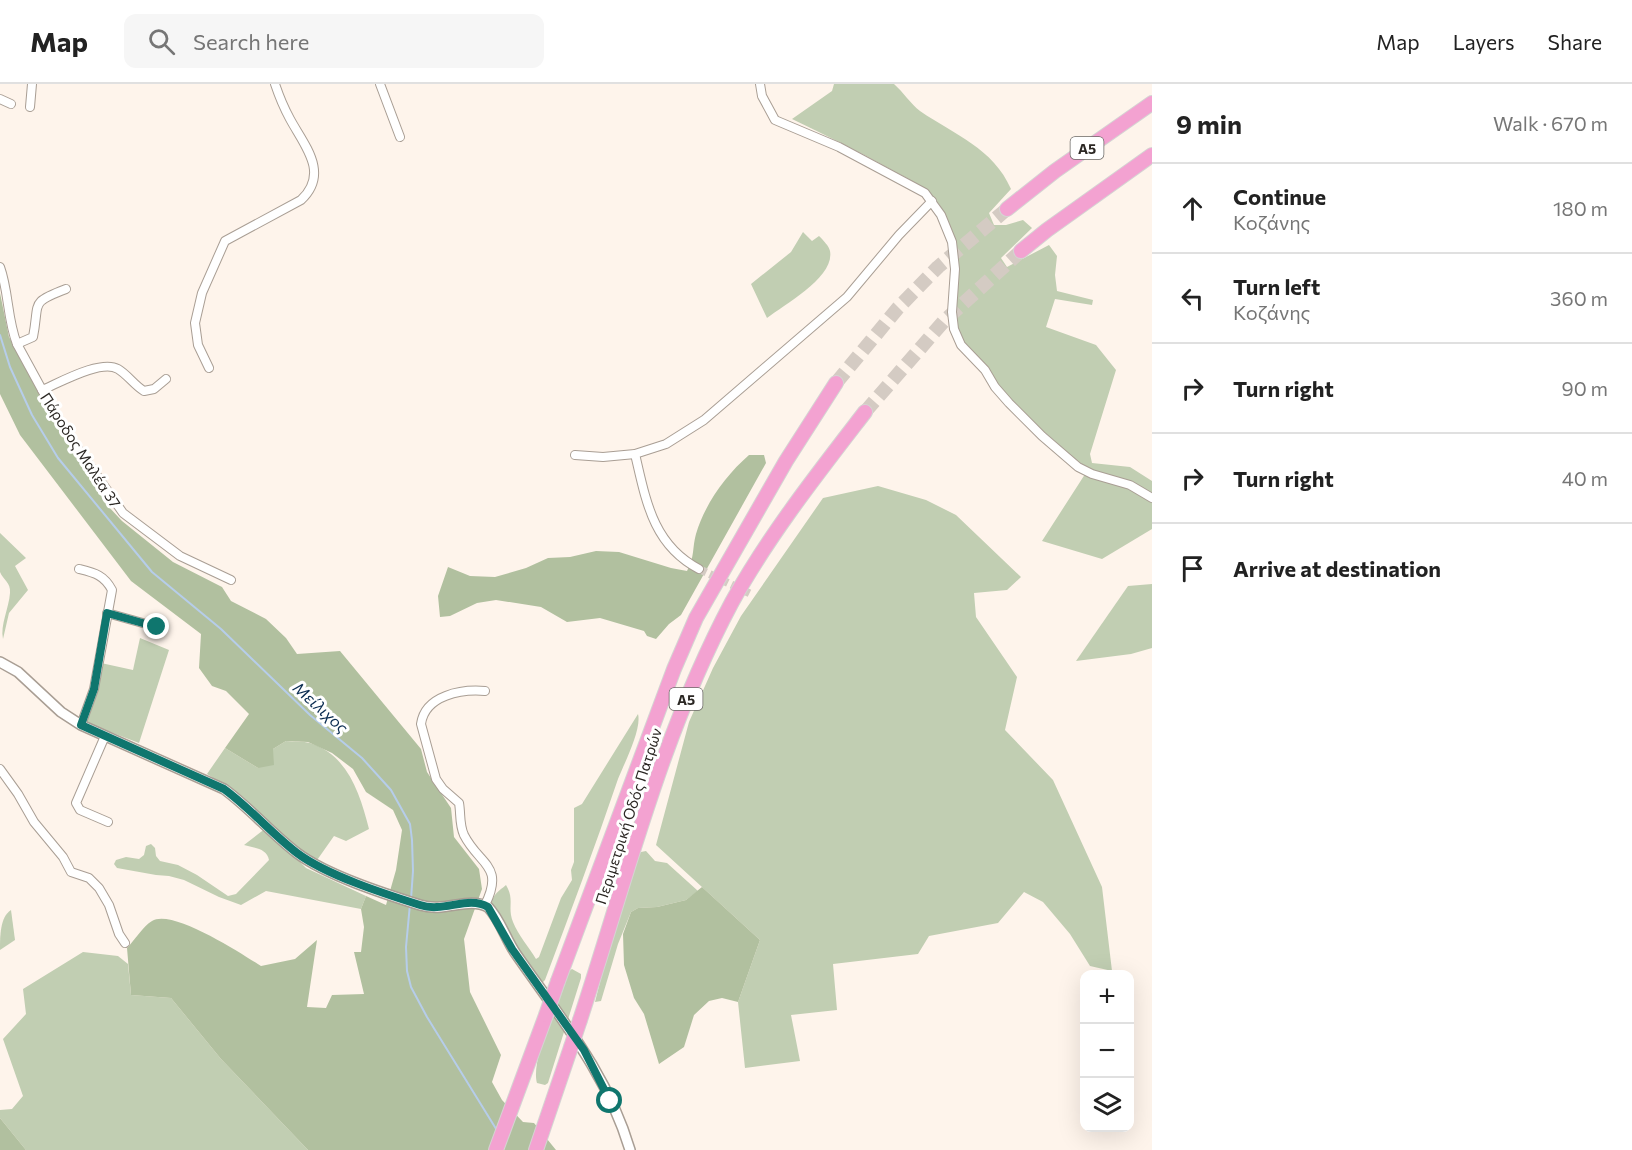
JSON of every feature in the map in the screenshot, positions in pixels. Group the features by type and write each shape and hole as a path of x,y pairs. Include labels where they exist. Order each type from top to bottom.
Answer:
{"highway":[{"name":"Α5","path":"1007,209 1055,171 1152,103"},
{"path":"1021,251 1152,155"},
{"name":"Περιμετρική Οδός Πατρών","path":"496,1150 674,669 696,618 781,469 836,383"},
{"name":"Περιμετρική Οδός Πατρών","path":"536,1150 580,1020 660,764 697,675 733,602 768,544 865,412"}],"street":[{"path":"30,107 32,84"},
{"path":"209,368 198,345 195,323 202,293 225,242 301,200 308,191 314,174 314,164 309,151 284,108 274,84"},
{"path":"380,84 400,137"},
{"path":"760,84 762,96 775,120 855,155 898,180 915,187 932,201 948,229 953,246 955,269 951,312 956,337 961,345 985,370 995,387 1017,411 1078,467 1092,474 1131,485 1152,498"},
{"path":"0,99 11,104"},
{"path":"575,455 603,457 635,454 666,444 692,429 739,392 847,297 899,235 932,201"},
{"name":"Πάροδος Μαλέα 37","path":"0,267 7,290 17,344 75,445 123,513 180,556 231,580"},
{"path":"17,344 33,337 36,306 40,300 66,289"},
{"path":"42,390 107,365 119,369 134,385 144,391 154,388 166,379"},
{"path":"635,454 647,503 660,534 676,554 699,569"},
{"path":"79,569 99,574 106,580 111,590 94,689 81,725"},
{"path":"107,613 157,627"},
{"path":"0,662 18,672 61,712 81,725 224,789 241,801 310,862 393,896 432,908 446,908 473,902 485,905 493,913 512,949 584,1050 610,1101 630,1150"},
{"path":"485,691 458,692 440,699 428,708 421,724 436,779 442,789 459,803 461,826 465,837 491,869 493,882 485,905"},
{"path":"105,736 76,803 80,810 108,822"},
{"path":"0,770 14,787 34,822 63,857 72,872 89,878 99,888 110,907 119,934 125,943"}],"green space":[{"path":"834,84 894,84 920,111 984,153 1003,175 1011,189 989,213 994,225 1006,225 1023,220 1032,228 1001,258 1007,267 1049,245 1057,256 1055,275 1057,291 1093,300 1092,305 1055,299 1046,327 1096,345 1116,370 1090,454 1092,463 1130,467 1152,481 1152,529 1102,559 1042,541 1089,468 1071,456 1030,419 961,341 956,318 958,266 956,247 948,221 935,199 925,189 910,180 854,149 792,119 832,91"},
{"path":"803,232 812,241 819,236 824,241 830,251 829,261 817,280 767,318 751,284 791,252"},
{"path":"0,293 9,337 66,438 108,506 122,521 173,562 222,587 231,601 266,619 286,638 297,654 340,651 421,749 427,772 451,808 454,837 479,869 482,889 464,939 470,992 501,1055 492,1082 502,1100 523,1122 534,1123 556,1150 308,1150 221,1059 171,998 131,995 127,948 149,923 162,919 190,926 207,934 261,966 295,959 317,940 307,1007 326,1008 332,995 364,994 354,952 361,952 364,927 361,909 366,896 386,905 396,870 402,830 393,810 366,792 353,769 332,753 308,742 286,741 273,749 274,765 258,768 225,748 249,714 226,691 212,686 199,668 201,634 131,581 20,435 0,394"},
{"path":"749,455 764,455 766,463 681,615 669,624 656,639 647,636 644,631 600,618 567,622 541,607 496,600 477,603 450,616 440,617 438,596 448,567 470,576 495,577 526,568 548,558 570,557 596,551 619,552 687,571 696,534 710,501 724,481"},
{"path":"878,486 926,500 956,515 1021,577 1007,590 974,593 976,617 1017,677 1005,730 1053,780 1102,887 1112,970 1090,966 1070,934 1043,902 1024,892 998,923 929,936 918,954 833,964 837,1010 791,1015 800,1061 745,1068 738,1002 760,940 656,845 689,722 713,668 741,616 823,498"},
{"path":"0,533 26,558 15,566 28,590 9,613 3,639 10,589 0,572"},
{"path":"1152,584 1152,648 1131,654 1076,661 1128,586"},
{"path":"140,638 169,650 139,743 87,723 87,716 101,663 133,670"},
{"path":"638,714 639,720 632,746 542,983 514,946 491,904 493,898 506,885 509,890 511,917 515,927 536,959 539,957 561,898 572,880 574,808 582,804"},
{"path":"286,741 310,743 323,749 343,766 361,802 369,829 346,841 334,836 315,863 306,858 243,797 207,774 225,748 258,768 273,749"},
{"path":"266,828 306,868 366,896 361,909 266,891 241,905 184,880 117,868 114,864 116,860 126,857 139,859 144,855 146,846 151,844 160,861 178,865 228,896 236,894 269,860 263,851 244,845"},
{"path":"646,851 655,861 667,863 698,891 686,900 657,907 638,908 631,912 618,944 601,1001 595,1002 607,954 639,855"},
{"path":"702,887 760,940 738,1002 722,998 709,1001 694,1015 684,1047 659,1064 644,1014 634,998 624,965 623,934 631,912 638,908 657,907 686,900"},
{"path":"11,910 15,940 0,950 3,922"},
{"path":"83,952 118,956 128,964 131,995 171,998 221,1059 308,1150 26,1150 0,1118 0,1110 12,1109 23,1096 3,1039 26,1014 23,989"},
{"path":"572,969 581,974 581,978 548,1083 545,1085 537,1083 536,1073 542,1044 569,971"},
{"path":"0,1118 26,1150 0,1150"}],"waterway":[{"name":"Μείλιχος","path":"0,335 10,367 32,415 58,458 152,572 221,629 310,715 362,758 391,790 410,824 413,871 411,899"},
{"name":"Μείλιχος","path":"410,904 406,947 407,971 411,987 498,1132"}],"tunnel":[{"path":"836,383 898,308 938,267 1007,209"},
{"path":"865,412 944,321 1021,251"},
{"path":"699,569 751,594"}],"route":[{"path":"157,627 107,613 94,689 81,725 224,789 241,801 296,852 329,871 428,908 446,908 473,902 488,907 512,949 584,1050 610,1101"}]}
